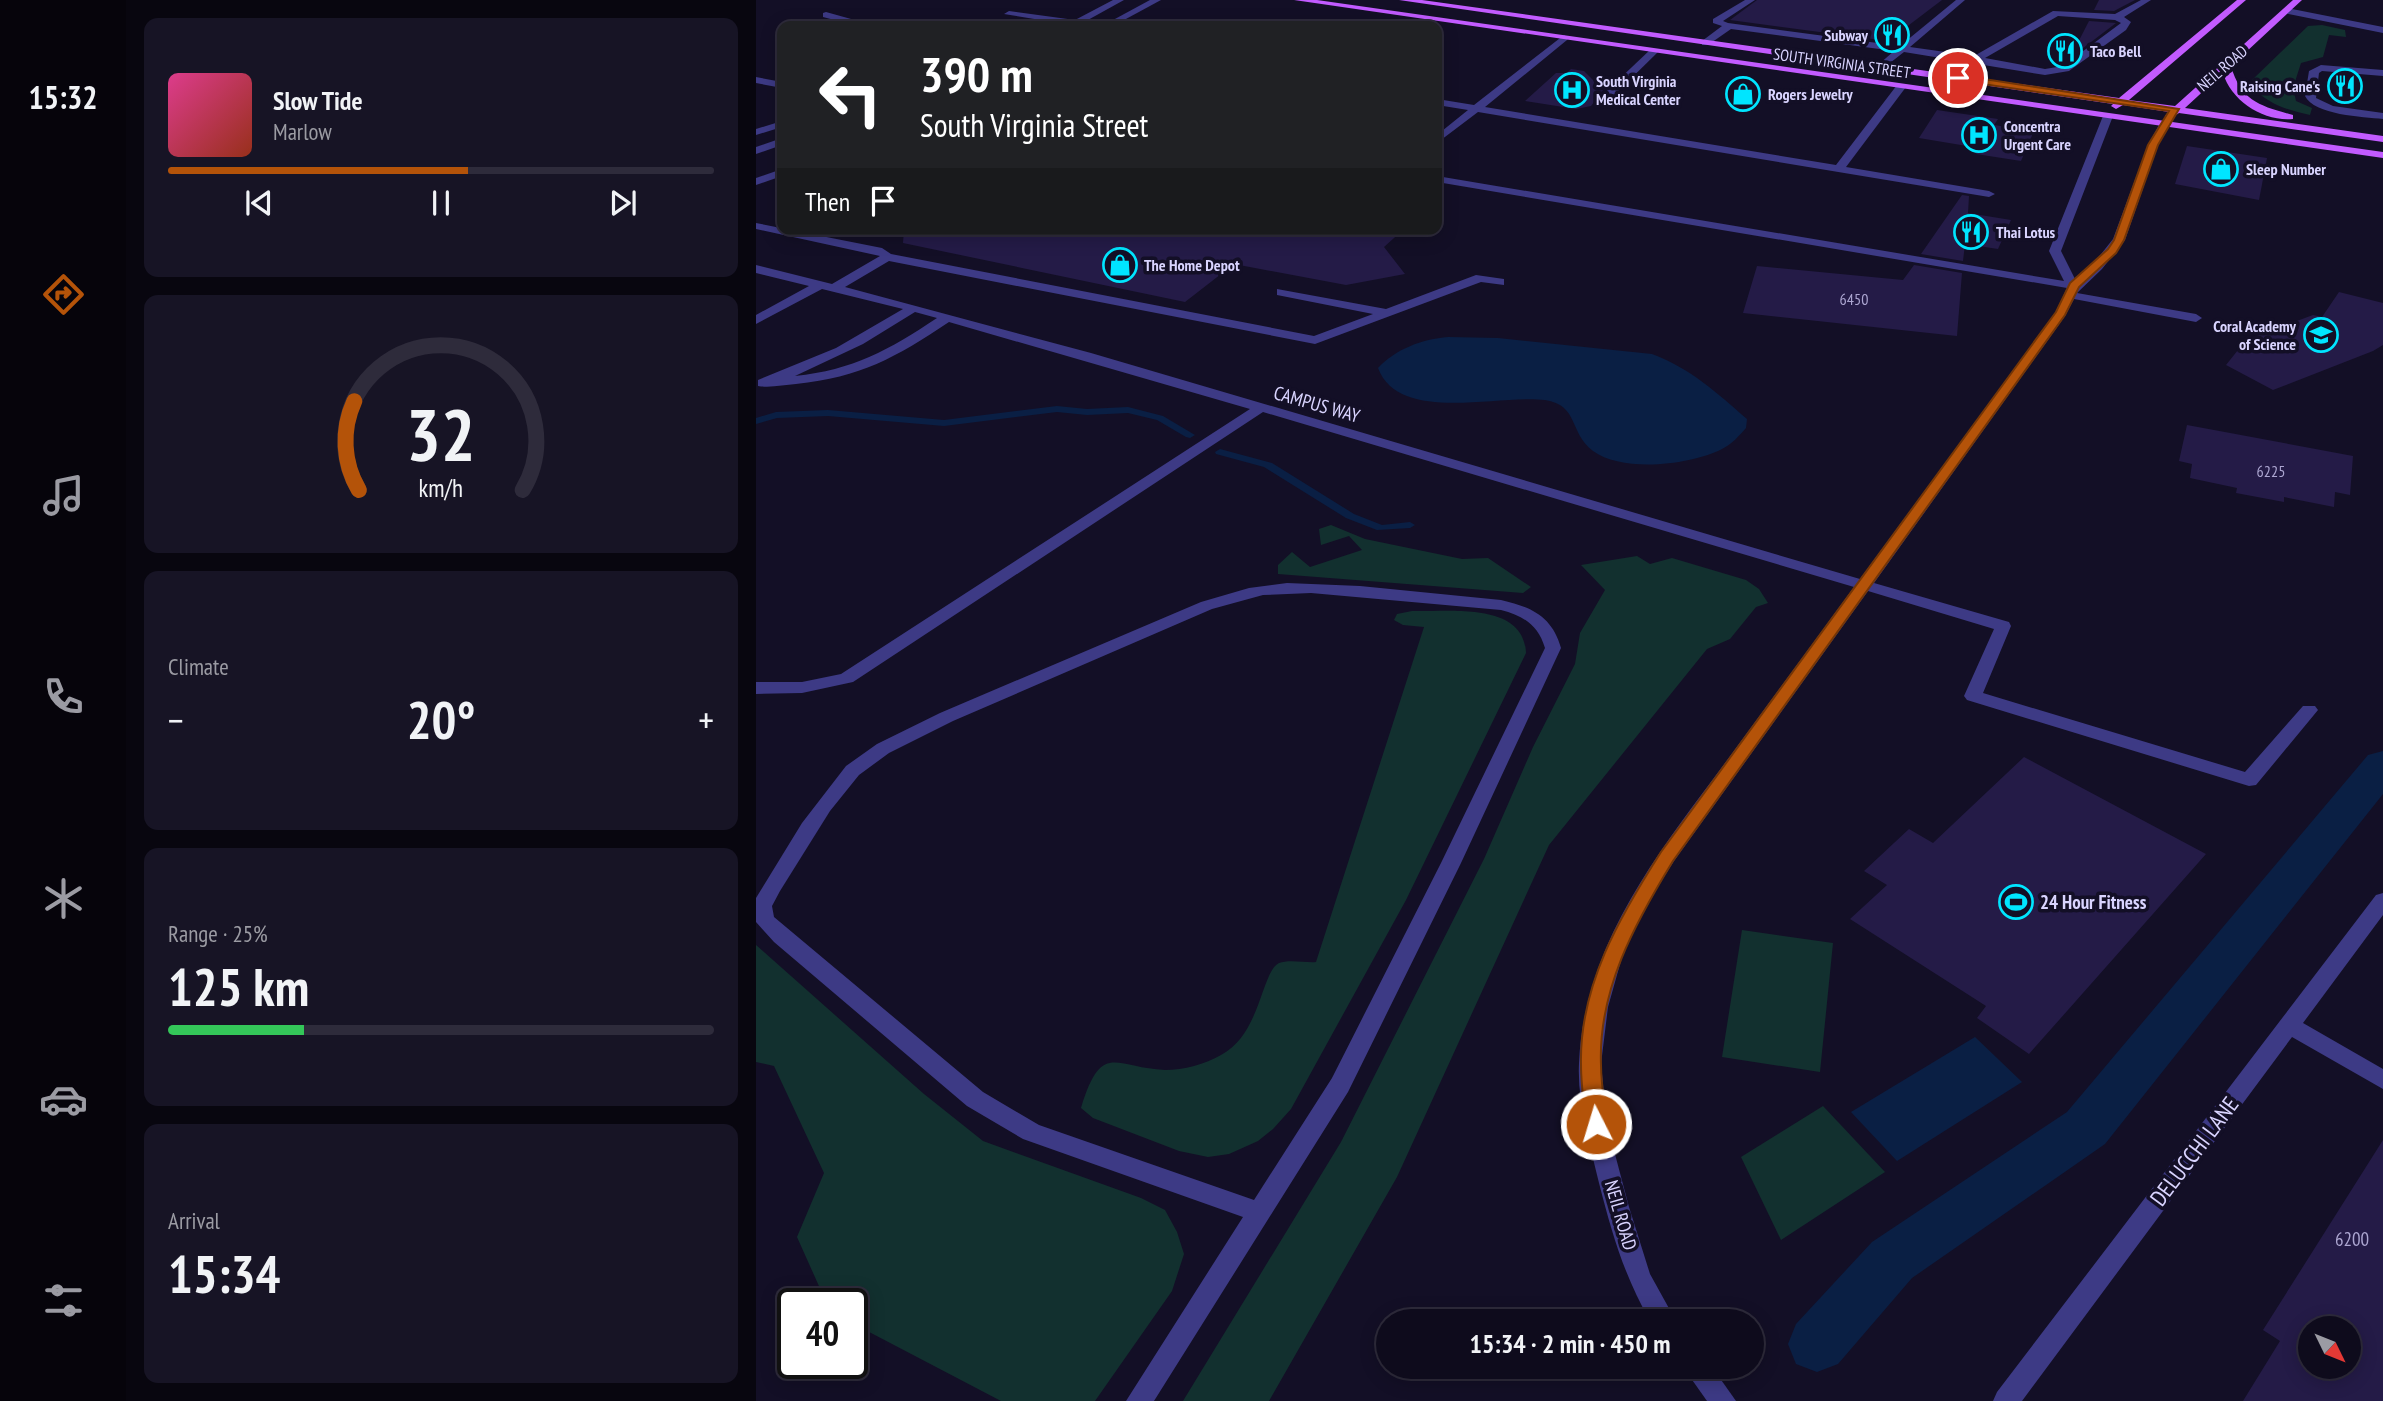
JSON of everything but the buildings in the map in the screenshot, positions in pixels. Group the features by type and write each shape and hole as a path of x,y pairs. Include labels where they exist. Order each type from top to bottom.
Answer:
{"main road":[{"name":"SOUTH VIRGINIA STREET","path":"1298,0 2383,155"},
{"name":"SOUTH VIRGINIA STREET","path":"1403,0 2383,139"},
{"name":"NEIL ROAD","path":"2108,117 2120,102 2242,0"},
{"name":"NEIL ROAD","path":"2164,125 2175,109 2298,0"},
{"path":"2226,65 2234,91 2253,106 2371,137"}],"street":[{"path":"1082,21 1121,0"},
{"path":"1117,21 1157,0"},
{"path":"1751,0 1716,21 1730,26 1904,48 2045,72 2066,69 2123,28 2126,22 2117,18 2056,13 1976,59"},
{"path":"1881,67 1961,0"},
{"path":"2117,18 2147,0"},
{"path":"2287,11 2383,30"},
{"path":"1009,14 1050,21"},
{"path":"825,15 847,21"},
{"path":"1705,43 1730,26"},
{"path":"1442,136 1564,38"},
{"path":"1599,104 1654,51"},
{"path":"2383,73 2321,68 2314,71 2310,98 2313,102 2334,109 2383,116"},
{"path":"756,80 777,84"},
{"path":"1839,169 1902,87"},
{"path":"1442,103 1989,194"},
{"name":"NEIL ROAD","path":"2072,290 2056,251 2108,117"},
{"name":"NEIL ROAD","path":"1657,1309 1639,1278 1596,1124 1590,1064 1597,1007 1612,957 1636,905 1667,856 2061,313 2072,290 2098,266 2119,240 2153,145 2164,125"},
{"path":"756,132 777,126"},
{"path":"756,151 777,143"},
{"path":"756,182 777,174"},
{"path":"1442,180 2072,290 2196,318"},
{"path":"756,226 777,230"},
{"path":"800,235 882,252 887,257 1315,340 1480,278 1500,282"},
{"path":"834,288 887,257"},
{"name":"CAMPUS WAY","path":"756,269 947,317 2003,626 1973,696 2249,780 2309,710"},
{"path":"756,320 820,285"},
{"path":"1281,292 1387,313"},
{"path":"760,384 821,362 853,346 913,308"},
{"path":"760,384 829,375 860,367 902,347 947,317"},
{"path":"756,688 777,690 825,685 847,678 1260,408"},
{"path":"1139,1401 1259,1212 1340,1084 1451,863 1553,648 1546,629 1537,618 1526,612 1489,603 1282,589 1233,597 1185,614 919,731 863,760 847,775 824,807 762,906 765,920 781,936 975,1099 1031,1132 1259,1212"},
{"name":"DELUCCHI LANE","path":"2006,1401 2383,900"},
{"path":"2289,1025 2383,1080"},
{"path":"1706,1379 1723,1401"}],"green space":[{"path":"2322,25 2345,30 2346,37 2329,35 2323,57 2301,63 2293,88 2296,101 2312,108 2310,115 2278,106 2252,87 2252,80 2308,26"},
{"path":"1331,525 1365,539 1462,559 1488,558 1531,587 1523,593 1278,574 1278,565 1292,552 1310,567 1362,550 1349,536 1321,545 1319,529"},
{"path":"1637,556 1650,564 1672,558 1746,580 1759,589 1768,603 1756,607 1730,639 1707,649 1549,845 1397,1177 1269,1401 1183,1401 1341,1142 1484,859 1533,747 1575,664 1580,633 1605,590 1581,565"},
{"path":"1412,611 1463,611 1499,617 1512,625 1522,636 1526,653 1406,900 1291,1109 1258,1141 1229,1154 1208,1157 1179,1151 1093,1118 1081,1108 1096,1073 1103,1066 1122,1063 1172,1070 1215,1058 1234,1045 1244,1033 1268,978 1279,963 1316,962 1424,627 1403,625 1394,620 1397,614"},
{"path":"1742,930 1833,943 1820,1072 1722,1057"},
{"path":"756,945 924,1094 983,1141 1141,1198 1165,1210 1177,1232 1184,1254 1172,1291 1095,1401 1001,1401 868,1331 868,1288 820,1288 797,1237 824,1173 774,1066 756,1062"},
{"path":"1823,1106 1885,1172 1781,1240 1741,1157"}],"water":[{"path":"1448,337 1498,338 1652,354 1679,366 1714,391 1747,419 1746,428 1726,447 1709,455 1657,464 1621,462 1606,458 1585,444 1569,414 1556,403 1525,399 1451,403 1427,401 1406,396 1389,385 1378,368 1393,355 1410,346"},
{"path":"1975,1037 2022,1082 1897,1161 1851,1112"}],"waterway":[{"path":"756,421 776,415 828,413 944,423 1057,409 1087,412 1128,410 1160,418 1190,435"},
{"path":"1220,452 1268,465 1350,516 1381,528 1410,525"},
{"path":"1817,1344 1892,1260 2086,1128 2383,765"}],"place":[{"name":"Subway","path":"1892,35"},
{"name":"Taco Bell","path":"2065,51"},
{"name":"Raising Cane's","path":"2345,86"},
{"name":"South Virginia Medical Center","path":"1572,90"},
{"name":"Rogers Jewelry","path":"1743,94"},
{"name":"Concentra Urgent Care","path":"1979,135"},
{"name":"Sleep Number","path":"2221,169"},
{"name":"Thai Lotus","path":"1971,232"},
{"name":"The Home Depot","path":"1120,265"},
{"name":"Coral Academy of Science","path":"2321,335"},
{"name":"24 Hour Fitness","path":"2016,902"}],"route":[{"path":"1596,1124 1590,1064 1597,1007 1612,957 1636,905 1667,856 2061,313 2074,286 2112,251 2119,240 2153,145 2175,109 1958,78"}]}
